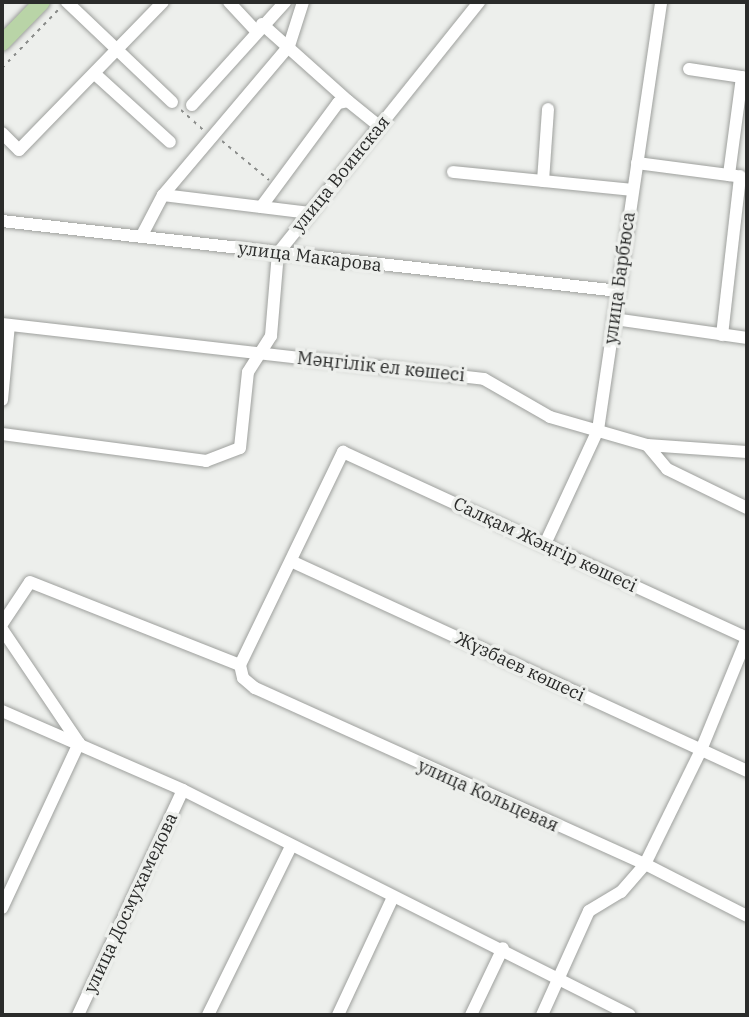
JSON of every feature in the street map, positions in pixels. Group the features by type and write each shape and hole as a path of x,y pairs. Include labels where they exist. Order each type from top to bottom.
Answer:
{"main road":[{"path":"4,35 42,2"}],"street":[{"path":"67,2 172,102"},
{"path":"2,133 19,150 163,2"},
{"path":"229,2 259,28 289,46 379,126"},
{"path":"192,105 285,2"},
{"path":"141,237 163,195 289,46 303,2"},
{"name":"улица Воинская","path":"278,253 479,2"},
{"name":"улица Барбюса","path":"545,544 598,430 661,2"},
{"path":"689,69 742,77 739,176 722,335"},
{"path":"94,74 170,142"},
{"path":"261,207 338,103 348,101"},
{"path":"544,181 548,109"},
{"path":"638,163 739,176"},
{"path":"453,172 632,190"},
{"path":"163,195 310,213"},
{"name":"улица Макарова","path":"2,221 618,292"},
{"path":"2,434 206,461 240,448 248,372 271,336 278,253"},
{"path":"614,318 747,338"},
{"path":"2,400 5,324"},
{"name":"Мәңгілік ел көшесі","path":"5,324 484,379 550,417 647,444 747,452"},
{"path":"647,444 667,469 747,508"},
{"name":"Салқам Жәңгір көшесі","path":"293,562 343,452 747,638"},
{"path":"240,665 293,562"},
{"name":"Жүзбаев көшесі","path":"293,562 747,771"},
{"name":"улица Кольцевая","path":"2,627 30,582 240,665 243,678 255,688 645,864 747,916"},
{"path":"2,627 79,743"},
{"path":"542,1015 589,911 621,892 645,864 701,750 747,638"},
{"path":"2,710 183,790 393,897 503,948 631,1015"},
{"path":"2,908 79,743"},
{"name":"улица Досмухамедова","path":"78,1015 183,790"},
{"path":"208,1015 292,846"},
{"path":"338,1015 393,897"},
{"path":"471,1015 503,948"}],"path":[{"path":"2,68 67,2"},
{"path":"172,102 275,185"}]}
